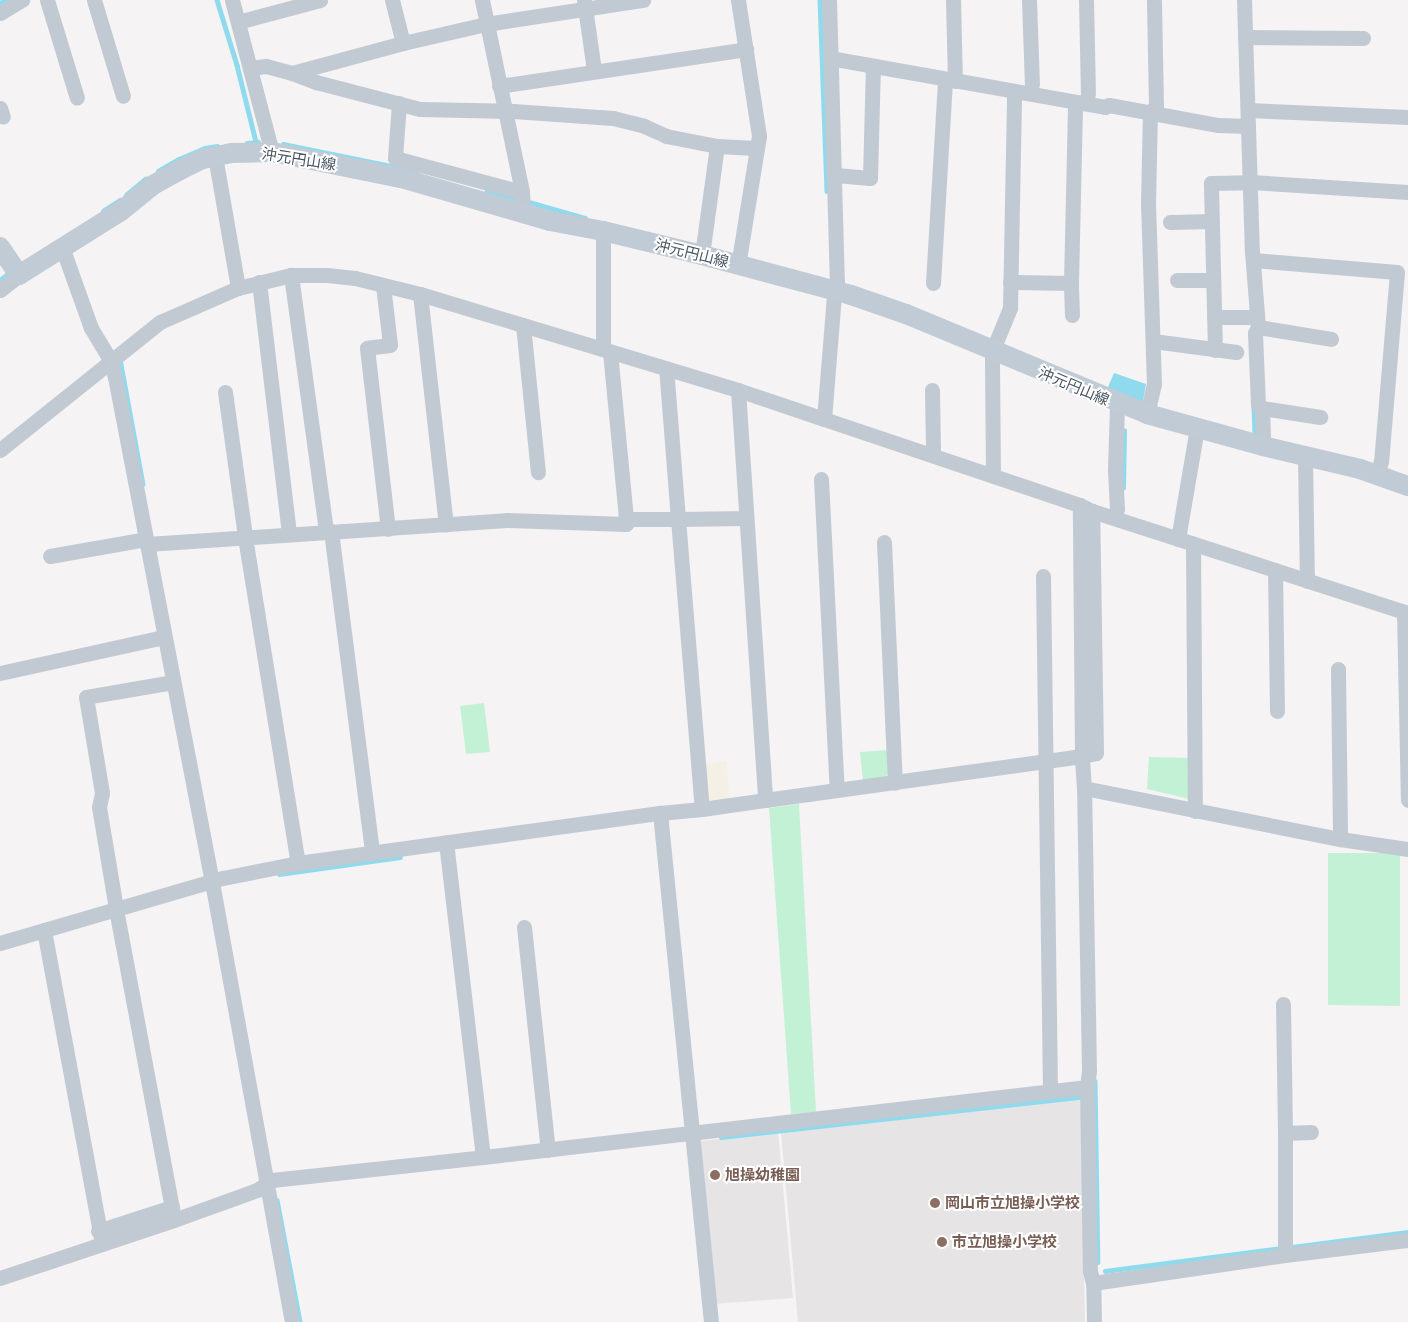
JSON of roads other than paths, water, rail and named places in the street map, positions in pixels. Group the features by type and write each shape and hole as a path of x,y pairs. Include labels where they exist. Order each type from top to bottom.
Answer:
{"main road":[{"name":"沖元円山線","path":"19,275 121,211 153,185 180,170 215,156 232,153 272,152 523,201 550,220 703,249 836,286 995,346 1117,404 1149,409 1197,428 1263,439 1305,456 1379,468 1408,486"},
{"path":"0,247 19,275"}],"street":[{"path":"0,13 22,0"},
{"path":"47,0 77,98"},
{"path":"94,0 123,96"},
{"path":"232,0 272,152"},
{"path":"238,22 320,0"},
{"path":"392,0 403,43"},
{"path":"482,0 523,201"},
{"path":"292,73 403,43 486,24 585,4 643,0"},
{"path":"738,0 759,136 739,258"},
{"path":"825,416 836,286 836,175 829,0"},
{"path":"933,283 952,77 953,0"},
{"path":"1029,0 1032,84"},
{"path":"1072,315 1071,283 1086,0"},
{"path":"1149,409 1154,384 1148,204 1153,110 1154,0"},
{"path":"1244,0 1248,110 1243,126 1246,182 1254,260 1253,320 1256,333 1258,405 1262,408 1320,417"},
{"path":"585,4 594,70"},
{"path":"1245,37 1363,38"},
{"path":"499,86 594,70 746,49"},
{"path":"830,58 952,77 1014,91 1082,98 1105,107 1109,105 1153,110 1218,125 1243,126"},
{"path":"250,68 266,66 316,82 420,109 504,111 613,118 644,126 666,136 717,146 756,148"},
{"path":"836,175 870,178 873,66"},
{"path":"994,473 995,346 1010,308 1014,91"},
{"path":"399,103 396,158 523,201"},
{"path":"1248,110 1408,117"},
{"path":"703,249 717,146"},
{"path":"215,156 238,285"},
{"path":"1215,350 1211,183 1246,182 1408,192"},
{"path":"1170,222 1212,220"},
{"path":"50,556 150,542 388,529 506,520 626,524 606,351 603,230"},
{"path":"62,248 91,328 110,360 150,542 164,637 272,1181 292,1322"},
{"path":"1254,260 1397,272 1379,468"},
{"path":"0,290 19,275"},
{"path":"0,450 110,360 160,322 238,285 291,275 327,275 420,294 825,416 932,451 1086,508 1115,514 1179,535 1193,544 1275,570 1307,576 1406,613 1408,800"},
{"path":"291,275 372,852"},
{"path":"1176,280 1213,280"},
{"path":"259,282 289,534"},
{"path":"1010,282 1071,283"},
{"path":"383,285 390,345 367,348 388,529"},
{"path":"420,294 446,525"},
{"path":"1214,317 1253,320 1332,339"},
{"path":"523,325 538,472"},
{"path":"1154,341 1236,352"},
{"path":"666,368 702,809"},
{"path":"738,390 765,800"},
{"path":"932,390 932,451"},
{"path":"225,392 245,537 298,863"},
{"path":"1115,514 1117,404"},
{"path":"1262,408 1263,439"},
{"path":"1179,535 1197,428"},
{"path":"1305,456 1307,576"},
{"path":"821,479 837,790"},
{"path":"0,943 115,906 298,863 895,782 1044,766 1096,753 1086,508"},
{"path":"626,519 746,518"},
{"path":"884,542 895,782"},
{"path":"1193,544 1194,805"},
{"path":"1275,570 1276,711"},
{"path":"1043,576 1044,766 1050,1092"},
{"path":"0,673 164,637"},
{"path":"1338,669 1340,834"},
{"path":"173,682 86,697 102,793 99,807 115,906 173,1213"},
{"path":"1082,756 1089,1071 1087,1087 1090,1270 1093,1283 1094,1322"},
{"path":"1084,788 1194,805 1408,849"},
{"path":"660,813 710,1322"},
{"path":"446,842 483,1157"},
{"path":"524,927 548,1150"},
{"path":"44,930 100,1238"},
{"path":"1283,1004 1285,1250"},
{"path":"0,1278 100,1238 173,1213 260,1189 272,1181 548,1150 693,1137 1087,1087"},
{"path":"1285,1133 1312,1132"},
{"path":"1093,1283 1285,1250 1408,1240"}],"water":[{"path":"1114,373 1146,384 1142,407 1105,394"}],"waterway":[{"path":"0,3 5,0"},
{"path":"217,0 237,65 256,142"},
{"path":"820,0 827,191"},
{"path":"247,143 258,142"},
{"path":"283,144 416,171"},
{"path":"158,171 179,159 205,148 217,146"},
{"path":"126,195 145,179"},
{"path":"487,190 585,218"},
{"path":"103,211 120,200"},
{"path":"0,280 9,273"},
{"path":"120,359 143,484"},
{"path":"1254,406 1255,435"},
{"path":"1123,488 1124,431"},
{"path":"279,874 400,857"},
{"path":"1095,1081 1098,1262"},
{"path":"721,1137 1080,1097"},
{"path":"277,1200 300,1322"},
{"path":"1292,1247 1408,1232"},
{"path":"1105,1271 1282,1248"}],"place":[{"name":"旭操幼稚園","path":"715,1175"},
{"name":"岡山市立旭操小学校","path":"935,1203"},
{"name":"市立旭操小学校","path":"942,1242"}]}
